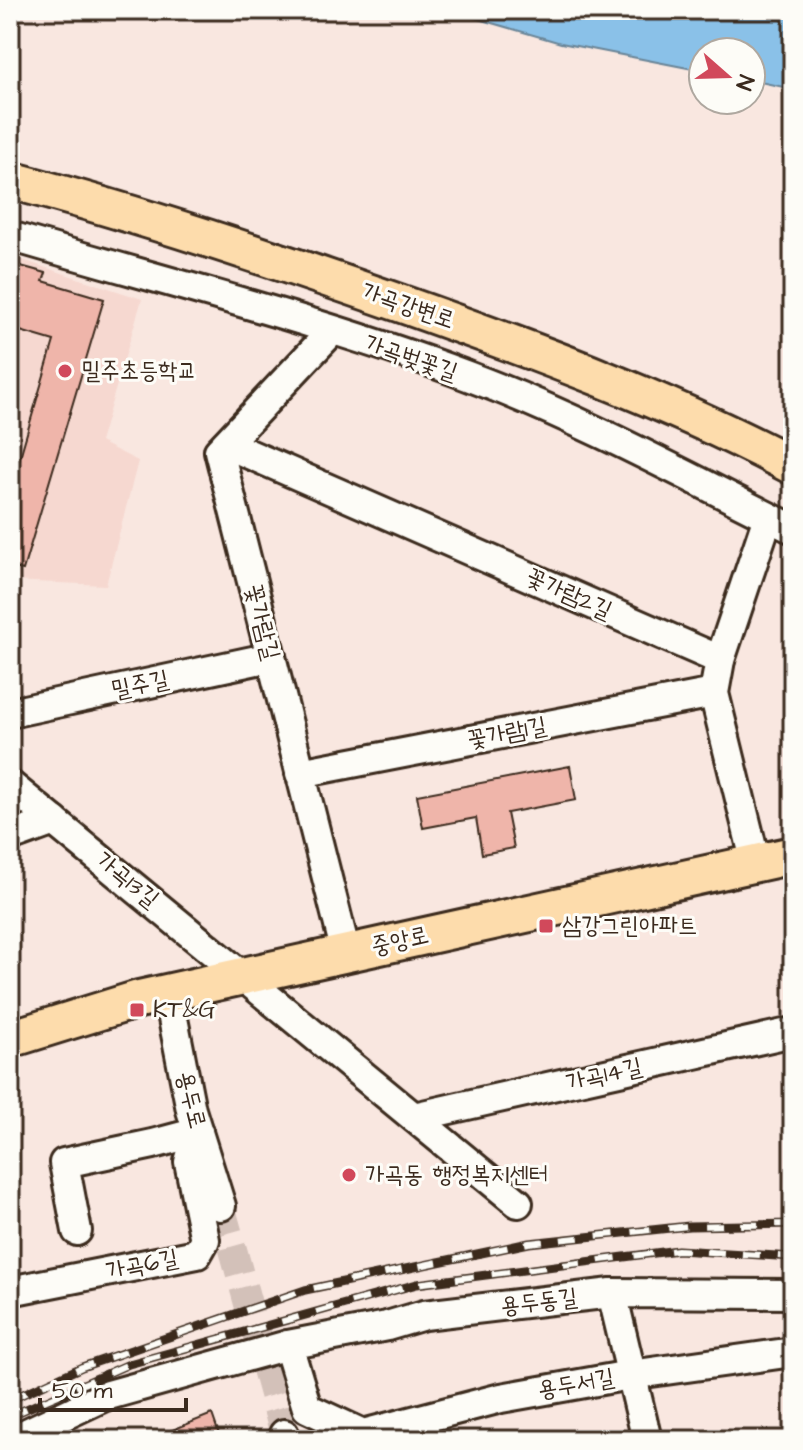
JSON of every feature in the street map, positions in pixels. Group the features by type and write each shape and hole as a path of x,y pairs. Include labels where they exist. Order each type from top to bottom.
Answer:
{"main road":[{"name":"가곡강변로","path":"10,180 278,261 539,353 659,402 793,466"},
{"name":"중앙로","path":"10,1039 139,999 793,855"}],"street":[{"name":"가곡벚꽃길","path":"10,236 332,331 499,389 580,424 793,529"},
{"path":"226,444 332,331"},
{"name":"꽃가람길","path":"226,444 219,451 346,953"},
{"name":"꽃가람2길","path":"226,444 720,660"},
{"path":"756,864 714,693 720,660 768,517"},
{"name":"밀주길","path":"10,713 271,657"},
{"name":"꽃가람1길","path":"300,773 714,693"},
{"name":"가곡13길","path":"10,785 244,976"},
{"path":"10,837 54,821"},
{"path":"244,976 518,1203"},
{"name":"용두로","path":"168,993 191,1110 221,1206"},
{"name":"가곡14길","path":"414,1117 793,1032"},
{"path":"77,1231 64,1163 198,1132"},
{"name":"가곡6길","path":"10,1291 197,1254 205,1240 189,1162 198,1132"},
{"path":"612,1293 647,1440"},
{"name":"용두동길","path":"12,1440 105,1396 288,1345 387,1326 424,1315 612,1293 793,1294"},
{"path":"288,1345 307,1408 370,1437"},
{"name":"용두서길","path":"335,1440 370,1437 501,1398 630,1375 793,1352"}],"shaded area":[{"name":"밀주초등학교","path":"10,256 142,299 100,442 138,461 106,585 10,581"}],"water":[{"path":"447,10 793,10 793,89 767,83 767,36 687,36 687,68 561,43"}],"building":[{"path":"10,263 46,273 43,281 104,299 23,570 10,567 10,491 54,341 10,328"},
{"path":"570,766 576,800 507,813 514,848 482,854 476,818 423,828 417,795"},
{"path":"212,1414 221,1440 150,1440 150,1439"}],"tunnel":[{"path":"221,1206 284,1434"}],"railway":[{"path":"10,1400 82,1367 305,1290 529,1243 689,1226 793,1224"},
{"path":"10,1416 129,1364 417,1284 678,1250 793,1257"}],"place":[{"name":"밀주초등학교","path":"65,371"},
{"name":"삼강그린아파트","path":"546,926"},
{"name":"KT&G","path":"137,1010"},
{"name":"가곡동 행정복지센터","path":"349,1175"}]}
